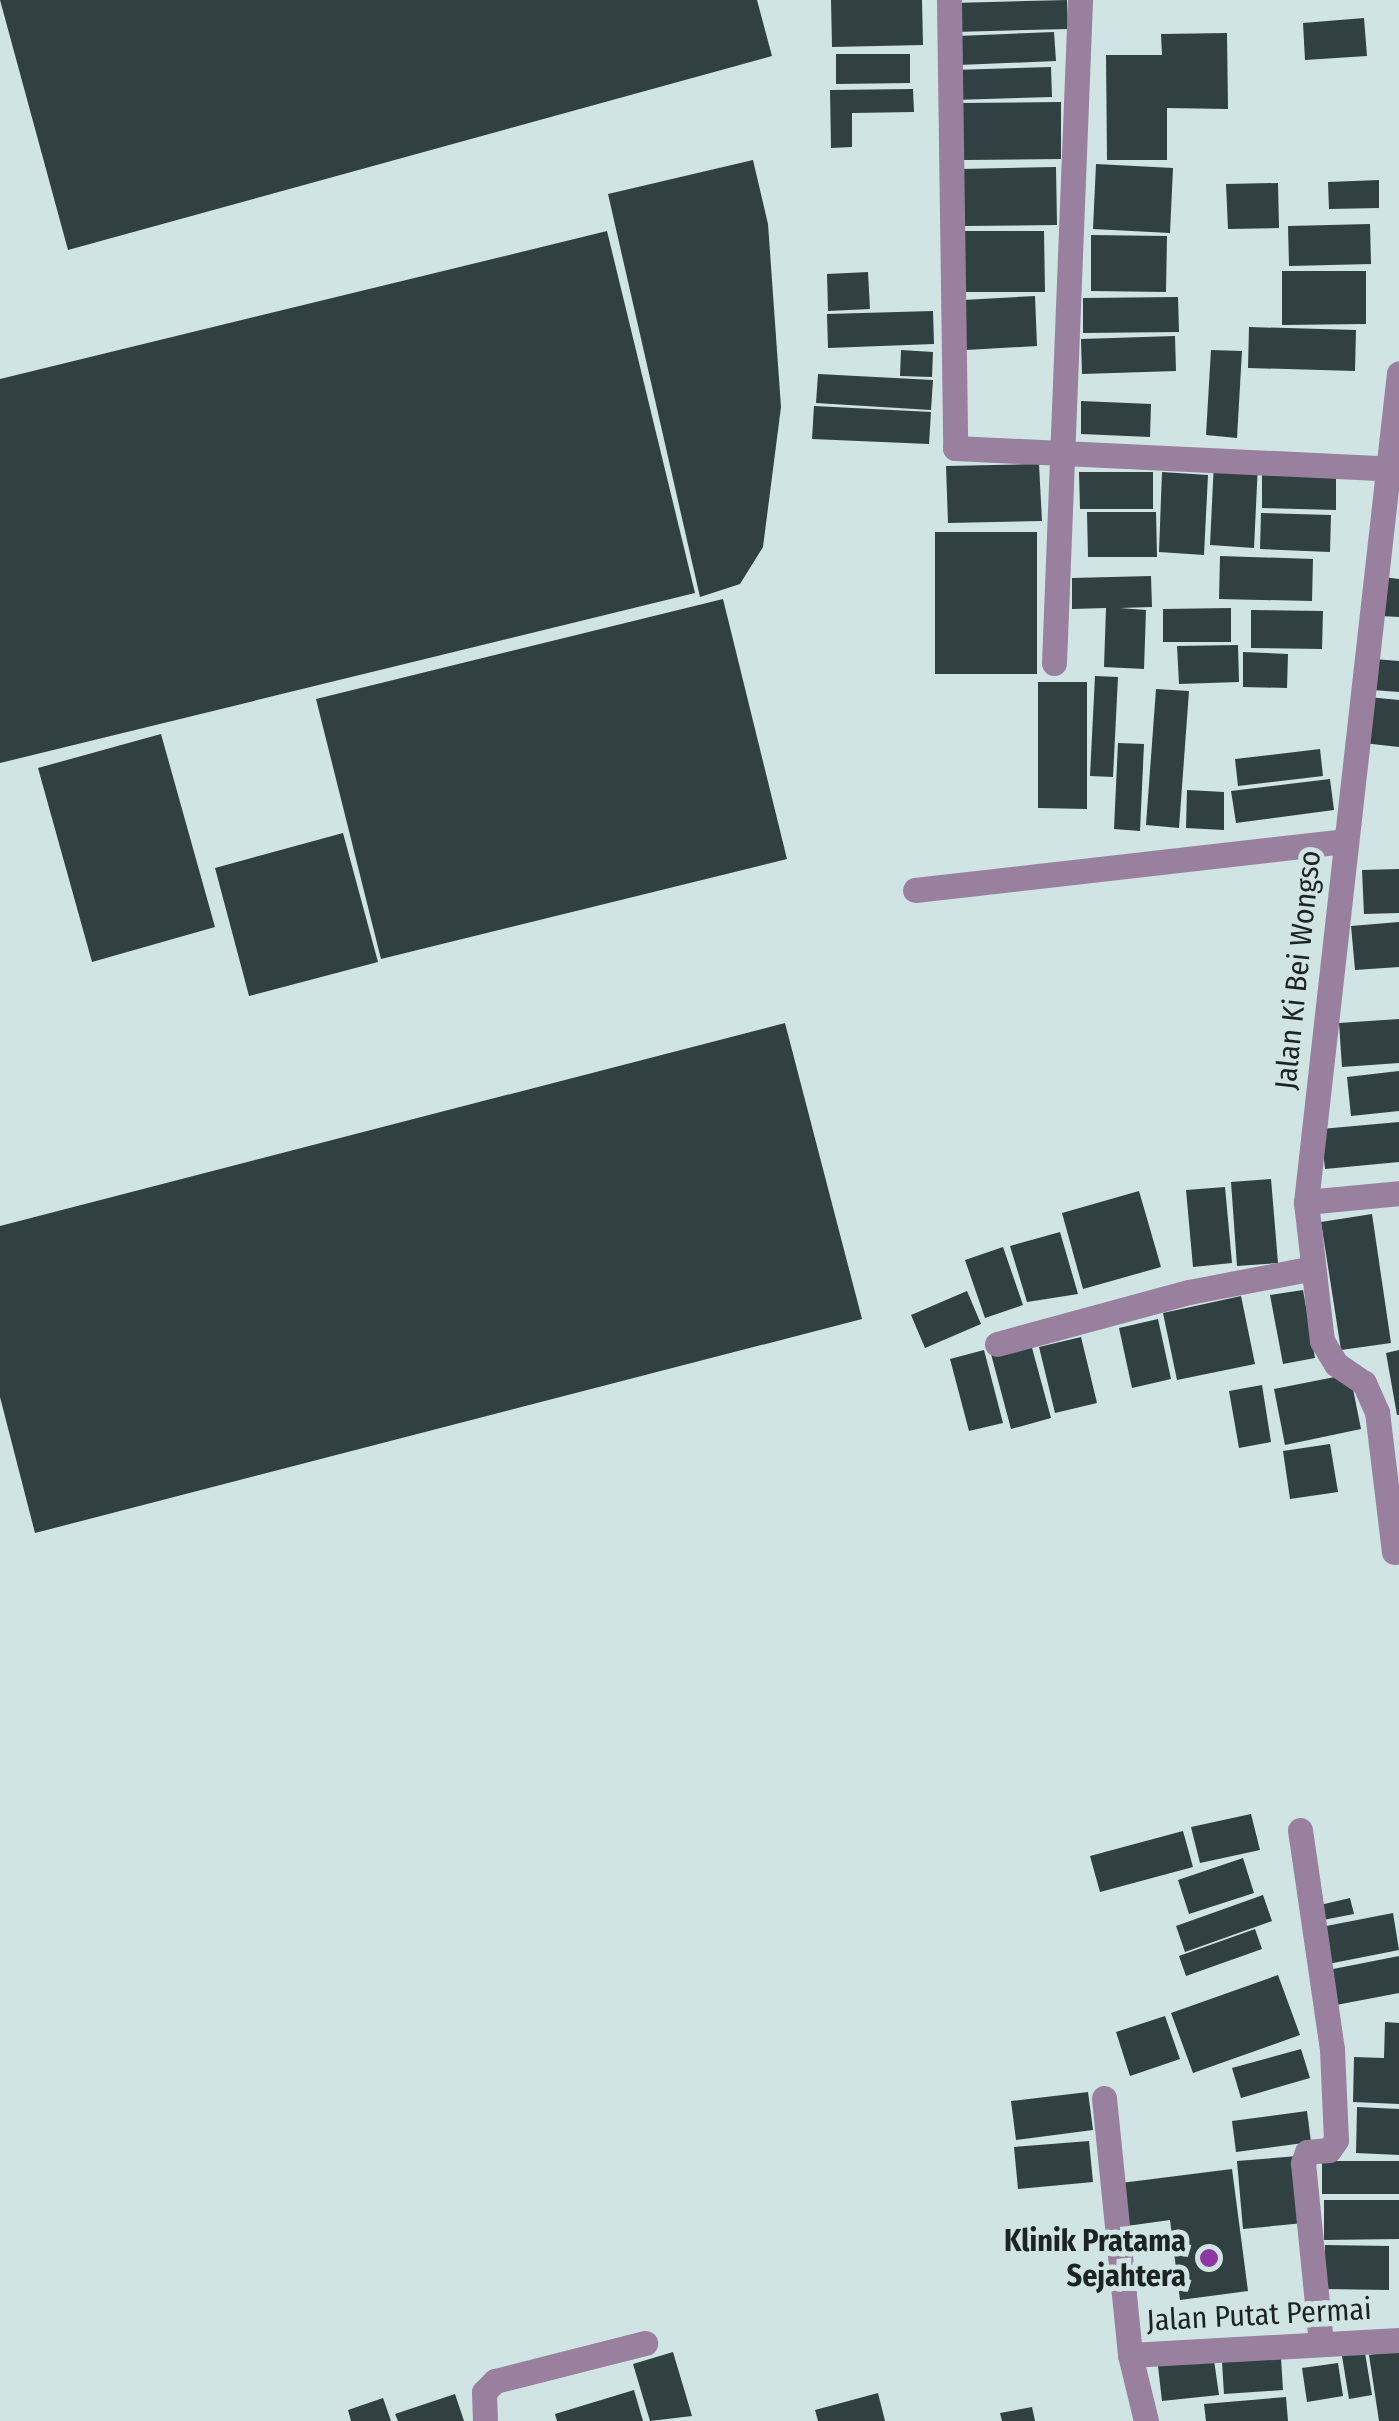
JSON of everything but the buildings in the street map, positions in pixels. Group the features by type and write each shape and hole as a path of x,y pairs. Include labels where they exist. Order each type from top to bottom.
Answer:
{"street":[{"path":"948,0 950,440 959,450 1066,451 1394,468"},
{"path":"1054,663 1066,451 1080,0"},
{"name":"Jalan Ki Bei Wongso","path":"1394,1552 1377,1412 1364,1384 1329,1356 1308,1269 1306,1202 1344,841 1394,468 1399,374"},
{"path":"915,890 1344,841"},
{"path":"1306,1202 1399,1193"},
{"path":"997,1344 1308,1269"},
{"path":"1300,1830 1335,2122 1334,2147 1307,2152 1303,2163 1321,2344"},
{"path":"1104,2098 1130,2354"},
{"name":"Jalan Putat Permai","path":"1146,2421 1130,2354 1399,2340"},
{"path":"485,2421 484,2392 495,2380 645,2344"}],"place":[{"name":"Klinik Pratama Sejahtera","path":"1209,2258"}]}
